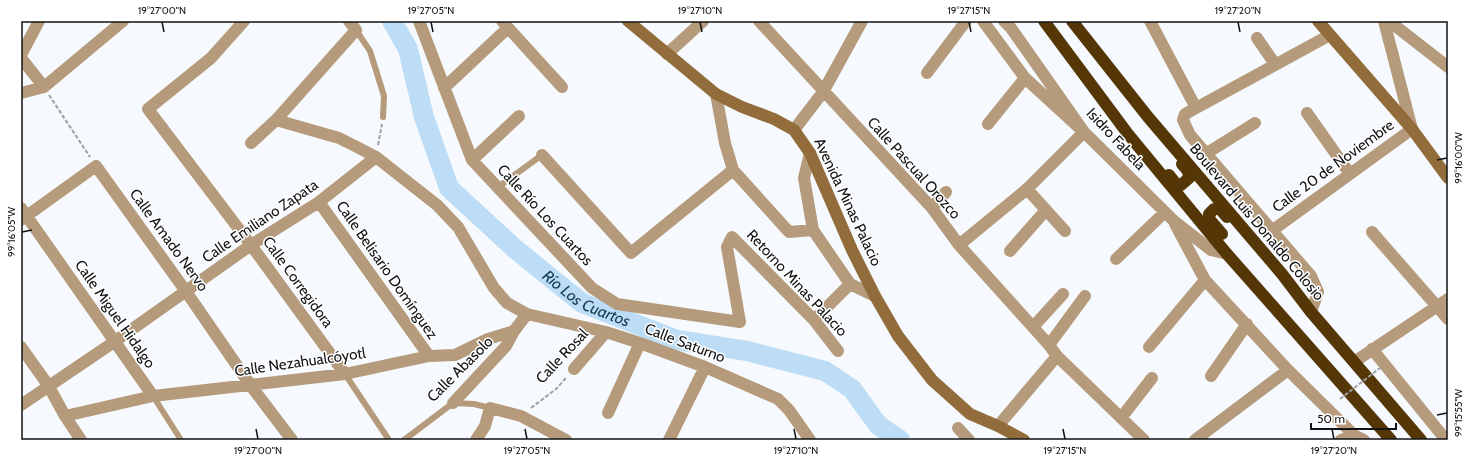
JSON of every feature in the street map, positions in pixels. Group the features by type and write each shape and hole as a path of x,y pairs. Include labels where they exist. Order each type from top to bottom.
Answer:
{"highway":[{"path":"1044,21 1128,134 1228,254 1391,440"},
{"name":"Boulevard Luis Donaldo Colosio","path":"1072,21 1148,117 1282,274 1311,312 1421,440"},
{"path":"1128,134 1135,136 1176,184 1181,185 1189,178 1188,171 1151,127 1148,117"},
{"path":"1261,292 1259,282 1210,220 1209,214 1214,209 1220,209 1272,271 1282,274"}],"main road":[{"name":"Avenida Minas Palacio","path":"628,21 716,94 742,107 774,119 794,130 810,152 852,250 875,296 898,336 932,380 970,414 998,426 1024,440"},
{"path":"1318,21 1412,129 1448,178"}],"street":[{"path":"39,21 21,56 44,87"},
{"path":"21,92 44,87 123,21"},
{"name":"Calle Corregidora","path":"244,21 211,58 148,109 251,245 345,374"},
{"name":"Calle Río Los Cuartos","path":"418,21 472,160 592,288 617,304 740,322 727,247 732,236"},
{"path":"668,54 703,21"},
{"name":"Calle Pascual Orozco","path":"759,21 823,92 932,208 959,245 1049,344 1057,356 1144,440"},
{"path":"794,130 823,92 862,21"},
{"path":"927,73 966,21"},
{"path":"959,245 1027,189 1084,132 1025,78 983,21"},
{"name":"Isidro Fabela","path":"1004,21 1011,28 1084,132 1164,213 1211,250 1228,254"},
{"path":"1150,21 1196,108"},
{"path":"1384,21 1412,129"},
{"path":"1389,21 1448,68"},
{"path":"444,88 505,24 562,87"},
{"path":"251,143 276,120 353,26"},
{"path":"1311,312 1318,292 1311,276 1190,135 1183,120 1185,114 1330,34"},
{"path":"1257,38 1275,64"},
{"path":"988,124 1025,78"},
{"path":"716,94 725,143 733,170 789,232 813,230 804,178 810,152"},
{"path":"1307,113 1350,174"},
{"path":"472,160 519,116"},
{"name":"Calle Saturno","path":"276,120 339,138 376,157 437,205 458,227 494,288 507,303 527,314 606,332 640,343 705,367 778,399 789,410 810,440"},
{"path":"1207,153 1255,123"},
{"name":"Calle 20 de Noviembre","path":"1273,230 1412,129"},
{"path":"542,155 631,253 733,170"},
{"name":"Calle Emiliano Zapata","path":"21,405 48,385 114,342 185,290 251,245 319,202 376,157"},
{"path":"23,215 96,166"},
{"name":"Calle Amado Nervo","path":"96,166 185,290 251,386 292,440"},
{"path":"1027,189 1065,232"},
{"path":"932,208 946,192"},
{"name":"Calle Belisario Domínguez","path":"319,202 429,356"},
{"path":"1010,251 1046,210"},
{"path":"1116,259 1164,213"},
{"name":"Calle Miguel Hidalgo","path":"23,215 153,396"},
{"path":"1174,221 1205,280 1288,370 1359,437"},
{"name":"Avenida Minas Palacio","path":"813,230 850,284 875,296"},
{"path":"1372,232 1448,319"},
{"name":"Retorno Minas Palacio","path":"732,236 814,320 838,351"},
{"path":"1149,347 1205,280"},
{"path":"814,320 850,284"},
{"path":"1033,327 1063,294"},
{"path":"1049,344 1085,296"},
{"path":"1354,362 1448,299"},
{"path":"514,331 527,314"},
{"path":"1211,376 1246,324"},
{"name":"Calle Nezahualcóyotl","path":"65,416 153,396 251,386 345,374 429,356 455,355 488,340 514,331"},
{"name":"Calle Abasolo","path":"453,403 506,346 514,331"},
{"name":"Calle Rosal","path":"574,369 606,332"},
{"path":"608,413 640,343"},
{"path":"21,347 48,385 65,416 81,440"},
{"path":"1372,349 1446,440"},
{"path":"998,426 1057,356"},
{"path":"669,440 705,367"},
{"path":"1195,440 1288,370"},
{"path":"1121,418 1152,378"},
{"path":"476,440 486,426 490,408 521,416 566,440"},
{"path":"958,428 969,440"},
{"path":"1341,440 1359,437"}],"lane":[{"path":"353,26 370,51 384,96 383,117"},
{"path":"498,187 542,155"},
{"name":"Calle Corregidora","path":"345,374 389,440"},
{"name":"Calle Miguel Hidalgo","path":"153,396 181,440"},
{"path":"453,403 474,404 490,408"},
{"name":"Calle Abasolo","path":"404,440 453,403"}],"path":[{"path":"44,87 96,166"},
{"path":"376,157 383,117"},
{"path":"1340,399 1380,368"},
{"name":"Calle Rosal","path":"521,416 556,389 574,369"}],"waterway":[{"name":"Río Los Cuartos","path":"392,21 408,49 424,117 449,188 514,248 582,303 677,340 747,351 825,371 852,389 878,425 900,440"}]}
